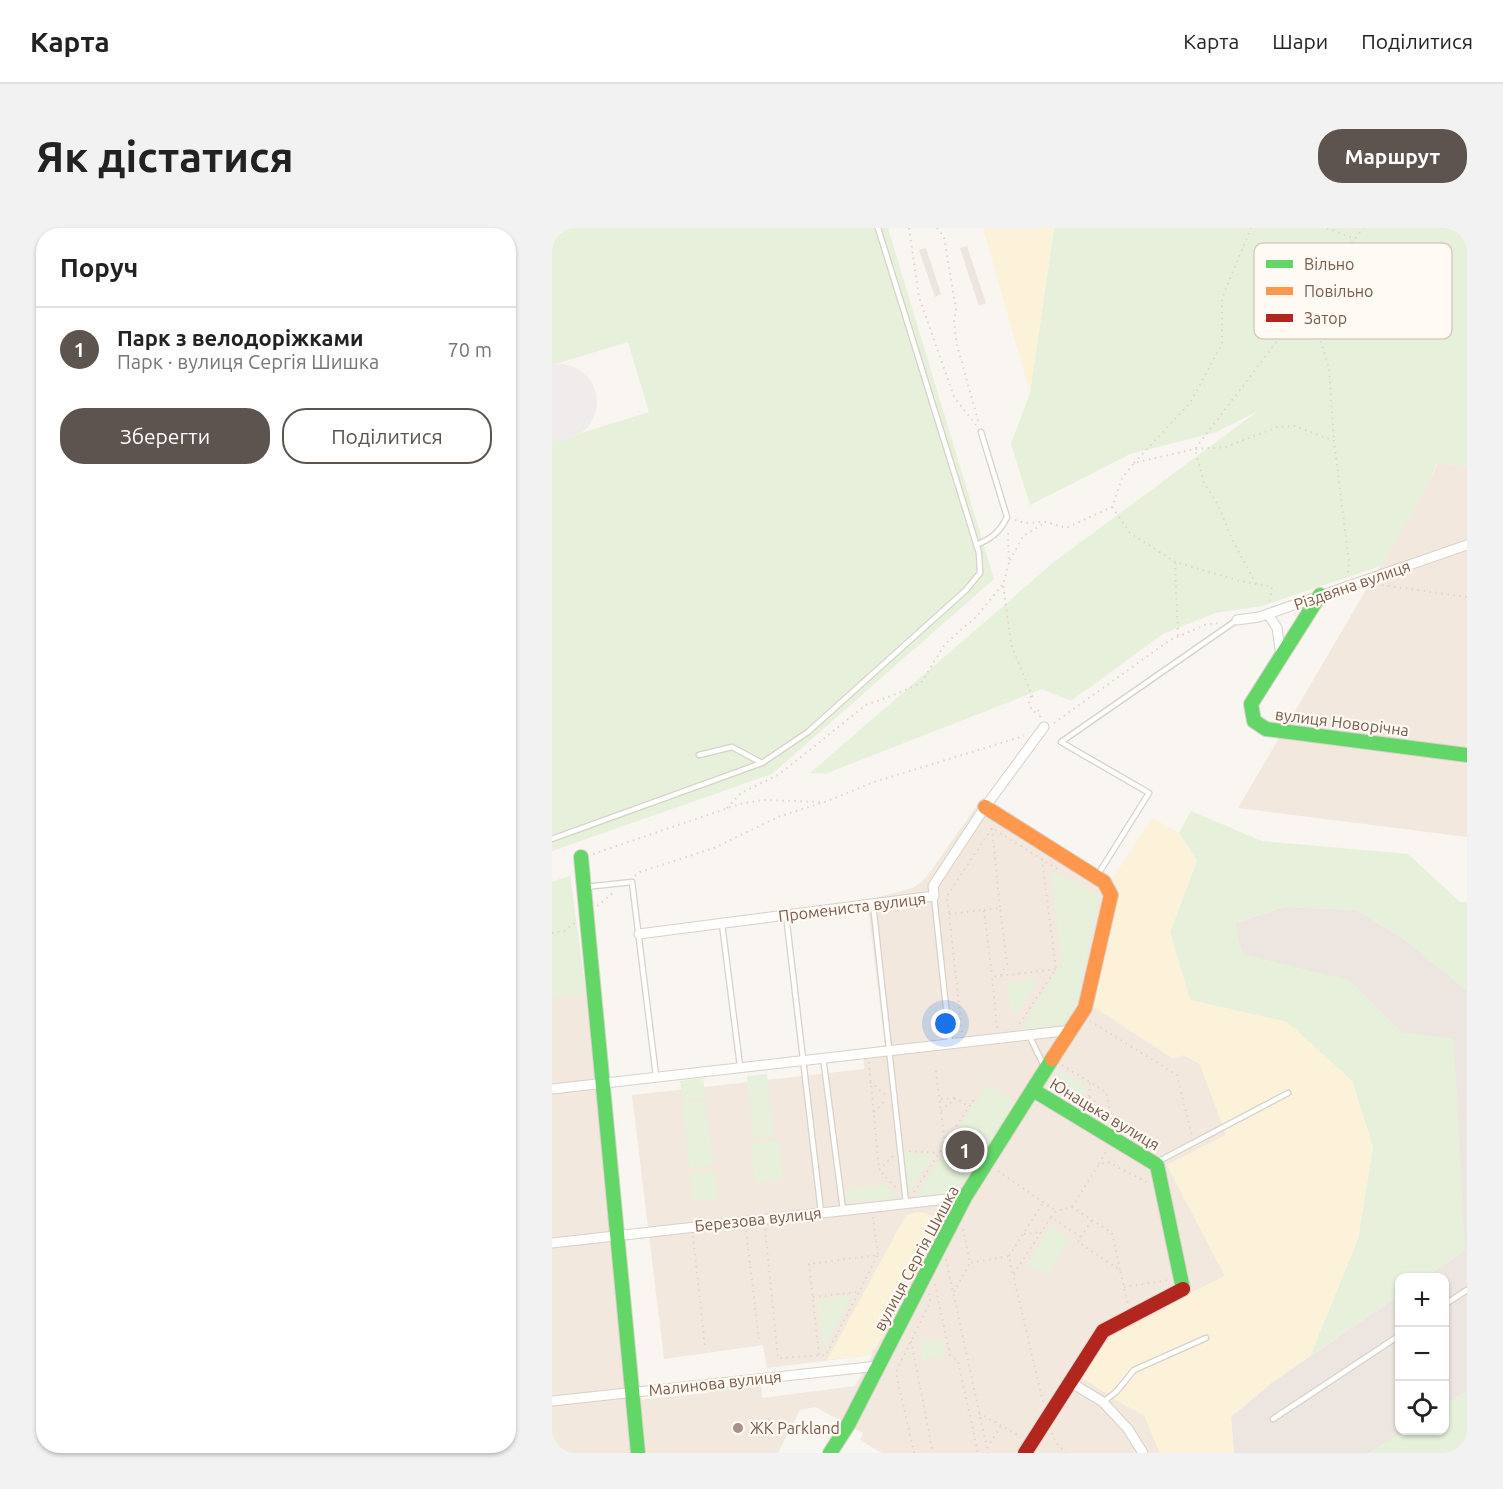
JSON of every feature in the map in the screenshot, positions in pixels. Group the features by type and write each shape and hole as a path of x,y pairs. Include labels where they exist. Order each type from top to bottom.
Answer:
{"street":[{"name":"Різдвяна вулиця","path":"1237,620 1263,616 1467,545"},
{"name":"вулиця Новорічна","path":"1320,595 1251,704 1254,721 1266,729 1467,755"},
{"path":"1263,616 1277,628 1281,658"},
{"name":"Промениста вулиця","path":"639,934 934,896 933,886 985,807 1044,727"},
{"name":"вулиця Сергія Шишка","path":"830,1453 848,1425 965,1197 1033,1090 1051,1066 1085,1008 1111,895 1108,887 1096,877 985,807"},
{"path":"581,857 638,1453"},
{"path":"552,1089 1072,1030"},
{"name":"Юнацька вулиця","path":"1024,1446 1047,1419 1103,1331 1183,1289 1157,1165 1033,1090"},
{"name":"Березова вулиця","path":"552,1243 965,1197"},
{"name":"Малинова вулиця","path":"552,1401 878,1366"},
{"path":"1070,1382 1103,1402 1128,1429 1143,1453"}],"lane":[{"path":"552,839 762,763 808,732 966,590 980,573 976,545 878,228"},
{"path":"976,545 995,535 1002,528 1007,517 981,432"},
{"path":"1096,877 1149,794 1061,742 1237,620"},
{"path":"699,755 732,747 762,763"},
{"path":"584,887 632,882 656,1076"},
{"path":"934,896 950,1044"},
{"path":"873,904 906,1203"},
{"path":"786,915 821,1212"},
{"path":"722,924 740,1066"},
{"path":"1029,1035 1051,1066"},
{"path":"823,1057 843,1210"},
{"path":"1155,1163 1288,1093"},
{"path":"1449,1302 1467,1290"},
{"path":"1103,1402 1116,1392 1134,1370 1206,1338"},
{"path":"1273,1419 1395,1338"}],"path":[{"path":"909,228 919,297 954,397 981,432"},
{"path":"937,228 944,237 955,298 954,322 957,345 981,432"},
{"path":"1009,563 1007,517 1025,523 1046,522 1066,528 1112,507 1122,477 1190,403 1222,344 1222,298 1251,228"},
{"path":"1327,228 1355,239"},
{"path":"1352,243 1363,228"},
{"path":"1195,449 1279,339"},
{"path":"1320,339 1329,368 1334,441 1349,562 1346,586"},
{"path":"1134,463 1195,449 1226,447 1276,427 1295,426 1334,441"},
{"path":"1195,449 1204,483 1218,505 1232,539 1256,584"},
{"path":"1112,507 1130,533 1175,562 1272,587 1271,601 1263,616"},
{"path":"726,808 741,793 778,774 866,705 921,683 945,644 977,616 1003,584 1009,563 1023,536 1046,522"},
{"path":"1175,562 1178,637"},
{"path":"1003,584 1011,644 1033,698"},
{"path":"1380,585 1467,597"},
{"path":"631,879 640,872 714,848 778,817 825,802 874,782 1021,737 1060,720 1170,640 1205,625 1237,620"},
{"path":"1031,694 1029,703 1032,711 1040,714"},
{"path":"581,857 726,808 762,800 825,802"},
{"path":"992,828 1060,870"},
{"path":"992,828 1007,964 1000,976"},
{"path":"962,1032 947,896 992,828"},
{"path":"1008,1027 1019,1026 1056,969 1042,859"},
{"path":"552,933 564,932 614,893"},
{"path":"949,914 1000,908"},
{"path":"984,910 997,1028"},
{"path":"992,977 1056,969"},
{"path":"1085,1019 1178,1075 1192,1136"},
{"path":"868,1053 879,1170"},
{"path":"1051,1066 1090,1082 1106,1092 1114,1130"},
{"path":"936,1071 945,1144"},
{"path":"870,1082 888,1097 873,1113"},
{"path":"1089,1097 1090,1082"},
{"path":"1075,1106 1089,1097"},
{"path":"1089,1097 1098,1104 1099,1111 1110,1110"},
{"path":"940,1099 956,1098 969,1107"},
{"path":"941,1111 956,1098"},
{"path":"906,1203 974,1099"},
{"path":"1013,1275 1056,1211 1072,1207 1099,1164 1108,1162 1149,1183"},
{"path":"994,1169 1056,1211"},
{"path":"970,1263 1009,1256 1044,1203"},
{"path":"1072,1207 1112,1233 1129,1306"},
{"path":"765,1228 778,1359 826,1355 878,1255 873,1217 882,1216"},
{"path":"1052,1217 1082,1237"},
{"path":"954,1294 970,1263 961,1219"},
{"path":"1092,1220 1078,1242 1120,1270"},
{"path":"746,1231 759,1339"},
{"path":"1024,1234 1042,1232"},
{"path":"693,1236 705,1347"},
{"path":"944,1251 988,1453"},
{"path":"819,1355 809,1264 878,1255"},
{"path":"1009,1256 1047,1419 1056,1443 1066,1453"},
{"path":"1124,1287 1175,1278"},
{"path":"935,1283 950,1356 958,1361 978,1453"},
{"path":"813,1298 859,1292"},
{"path":"914,1453 896,1372 911,1339 933,1453"},
{"path":"980,1413 1001,1426 1024,1446"},
{"path":"987,1448 1001,1426"}],"shaded area":[{"path":"967,246 986,303 979,306 960,248"},
{"path":"926,248 941,294 935,297 919,250"},
{"path":"1438,463 1467,467 1467,837 1238,808 1430,481"},
{"name":"ЖК Parkland","path":"983,797 1003,813 1115,881 1118,889 1092,1006 1200,1064 1226,1135 1167,1165 1225,1276 1168,1304 1123,1404 1144,1415 1160,1453 882,1453 860,1440 863,1433 815,1407 800,1410 778,1453 644,1453 637,1400 708,1393 708,1387 761,1382 762,1398 855,1386 872,1355 767,1368 763,1345 664,1359 632,1095 864,1069 863,1049 885,1045 867,900 913,888 925,879"},
{"path":"570,876 586,994 631,1453 552,1453 552,882"},
{"path":"1284,907 1356,910 1404,939 1467,991 1467,1391 1449,1402 1449,1273 1432,1273 1465,1250 1401,1032 1350,981 1241,954 1235,923"},
{"path":"1395,1298 1395,1435 1398,1435 1369,1453 1234,1453 1231,1417 1270,1384"}],"green space":[{"path":"552,228 888,228 994,579 772,774 552,851 552,442 649,412 628,342 552,365"},
{"path":"1054,228 1467,228 1467,467 1437,463 1430,481 1381,566 1262,606 1215,613 1163,634 1071,701 1042,689 825,774 810,773 1054,562 1258,411 1217,432 1130,454 1030,505 1011,444 1030,393"},
{"path":"1191,811 1262,841 1408,854 1460,902 1467,902 1467,991 1404,939 1356,910 1284,907 1235,923 1242,954 1350,981 1401,1032 1454,1039 1465,1250 1432,1273 1395,1273 1395,1298 1310,1356 1358,1239 1373,1147 1352,1081 1287,1022 1190,1000 1170,932 1197,861 1179,833"},
{"path":"1054,871 1099,896 1077,1005 1065,1024 1020,1031 1062,962 1051,875"},
{"path":"570,876 586,994 552,998 552,882"},
{"path":"1034,979 1035,985 1019,1012 1011,1013 1007,982"},
{"path":"1057,1068 1086,1086 1086,1093 1074,1101 1058,1091 1052,1085 1053,1075"},
{"path":"767,1074 774,1137 754,1139 747,1076"},
{"path":"703,1078 706,1098 683,1101 680,1081"},
{"path":"986,1085 1016,1103 955,1196 914,1200"},
{"path":"705,1100 714,1165 690,1168 682,1103"},
{"path":"778,1140 783,1179 755,1182 751,1144"},
{"path":"903,1153 934,1155 909,1192"},
{"path":"714,1171 718,1198 693,1201 690,1174"},
{"path":"883,1184 896,1194 893,1198 848,1202 844,1196 850,1187"},
{"path":"1050,1227 1070,1239 1047,1276 1027,1264"},
{"path":"852,1296 823,1351 817,1299"},
{"path":"942,1338 946,1355 923,1361 919,1343"},
{"path":"1467,1391 1467,1453 1369,1453 1398,1435 1449,1435 1449,1402"}],"sand":[{"path":"983,228 1054,228 1030,393"},
{"path":"1152,818 1179,833 1197,861 1170,932 1190,1000 1287,1022 1352,1081 1373,1147 1358,1239 1310,1356 1270,1384 1231,1417 1234,1453 1160,1453 1144,1415 1079,1376 1111,1336 1167,1309 1168,1304 1225,1276 1167,1165 1226,1135 1200,1064 1184,1055 1174,1059 1092,1006 1118,889 1112,879"},
{"path":"918,1212 932,1216 939,1227 872,1355 827,1360 906,1215"}],"runway":[{"path":"552,404 559,402"}],"traffic: fast":[{"path":"1320,595 1251,704 1254,721 1266,729 1467,755"},
{"path":"581,857 638,1453"},
{"path":"830,1453 848,1425 965,1197 1052,1059"},
{"path":"1033,1090 1157,1165 1183,1289"}],"traffic: slow":[{"path":"985,807 1104,882 1111,895 1085,1008 1052,1059"}],"traffic: jam":[{"path":"1025,1453 1103,1331 1183,1289"}],"place":[{"name":"Парк з велодоріжками","path":"965,1150"},
{"name":"ЖК Parkland","path":"738,1428"}]}
